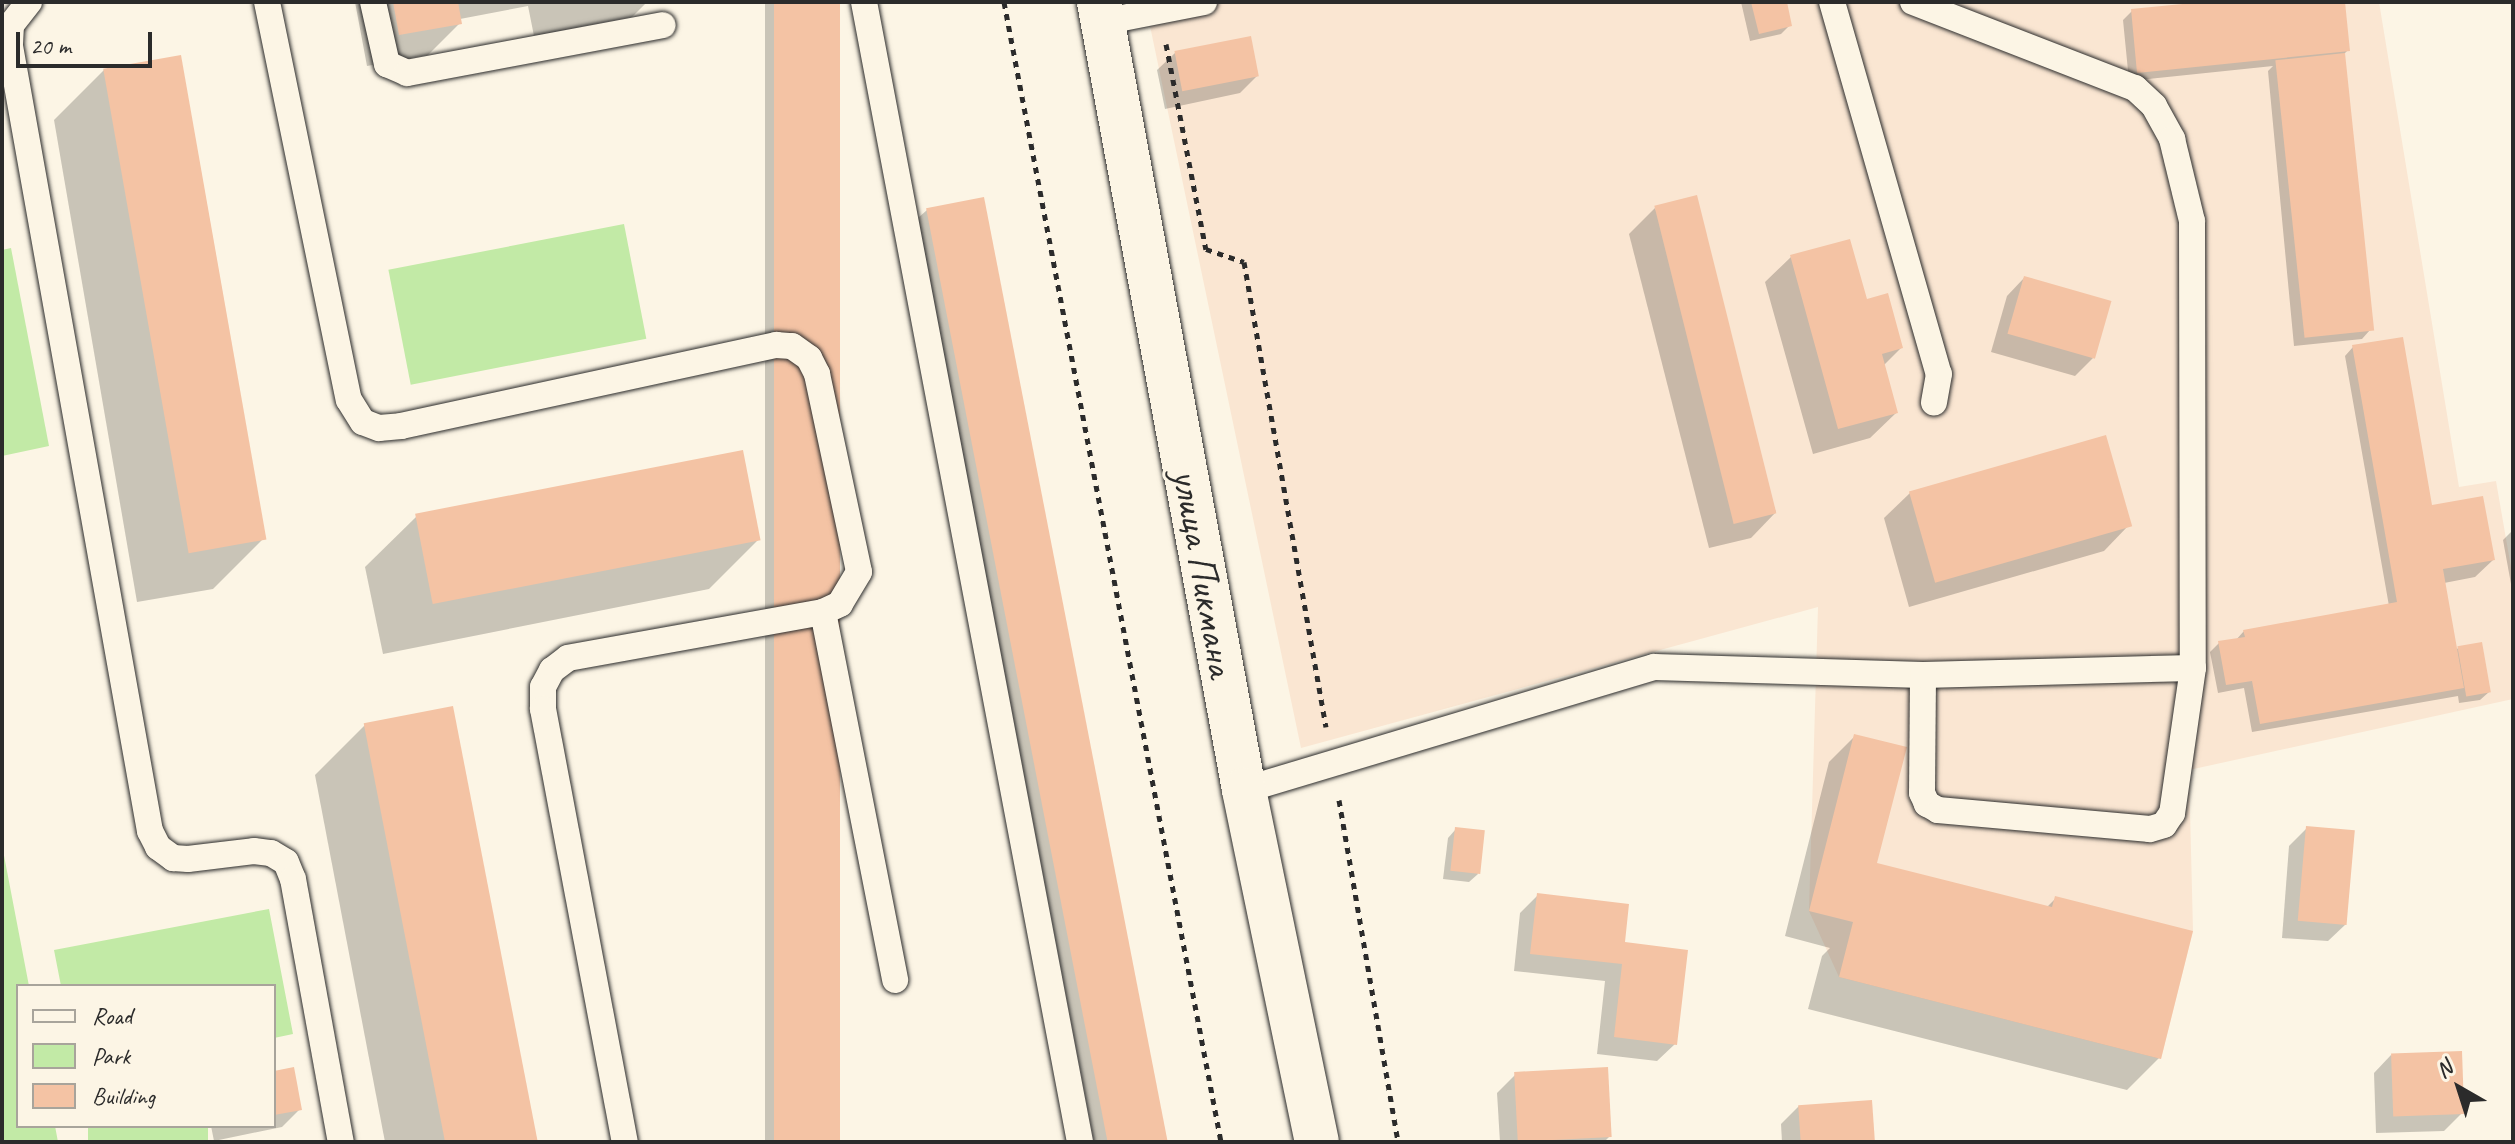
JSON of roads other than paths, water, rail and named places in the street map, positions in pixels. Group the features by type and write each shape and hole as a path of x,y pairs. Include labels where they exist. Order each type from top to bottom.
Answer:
{"street":[{"name":"улица Пикмана","path":"1101,12 1244,790 1317,1142"}],"lane":[{"path":"29,2 11,25 6,47 150,831 158,847 173,858 254,851 271,853 286,862 293,879 341,1142"},
{"path":"267,2 349,400 363,422 379,428 401,426 776,345 792,346 809,358 817,374 859,572 840,604 823,612 568,658 552,670 543,687 543,709 625,1142"},
{"path":"373,2 387,64 407,73 663,25"},
{"path":"864,2 1080,1142"},
{"path":"1101,12 1160,11 1204,2"},
{"path":"1832,2 1939,374 1934,403"},
{"path":"1913,2 2135,88 2154,106 2172,139 2192,221 2193,668 2172,813 2164,825 2150,829 1938,810 1927,804 1922,793 1923,675"},
{"path":"823,612 895,980"},
{"path":"1244,790 1654,667 1923,675 2193,668"}]}
